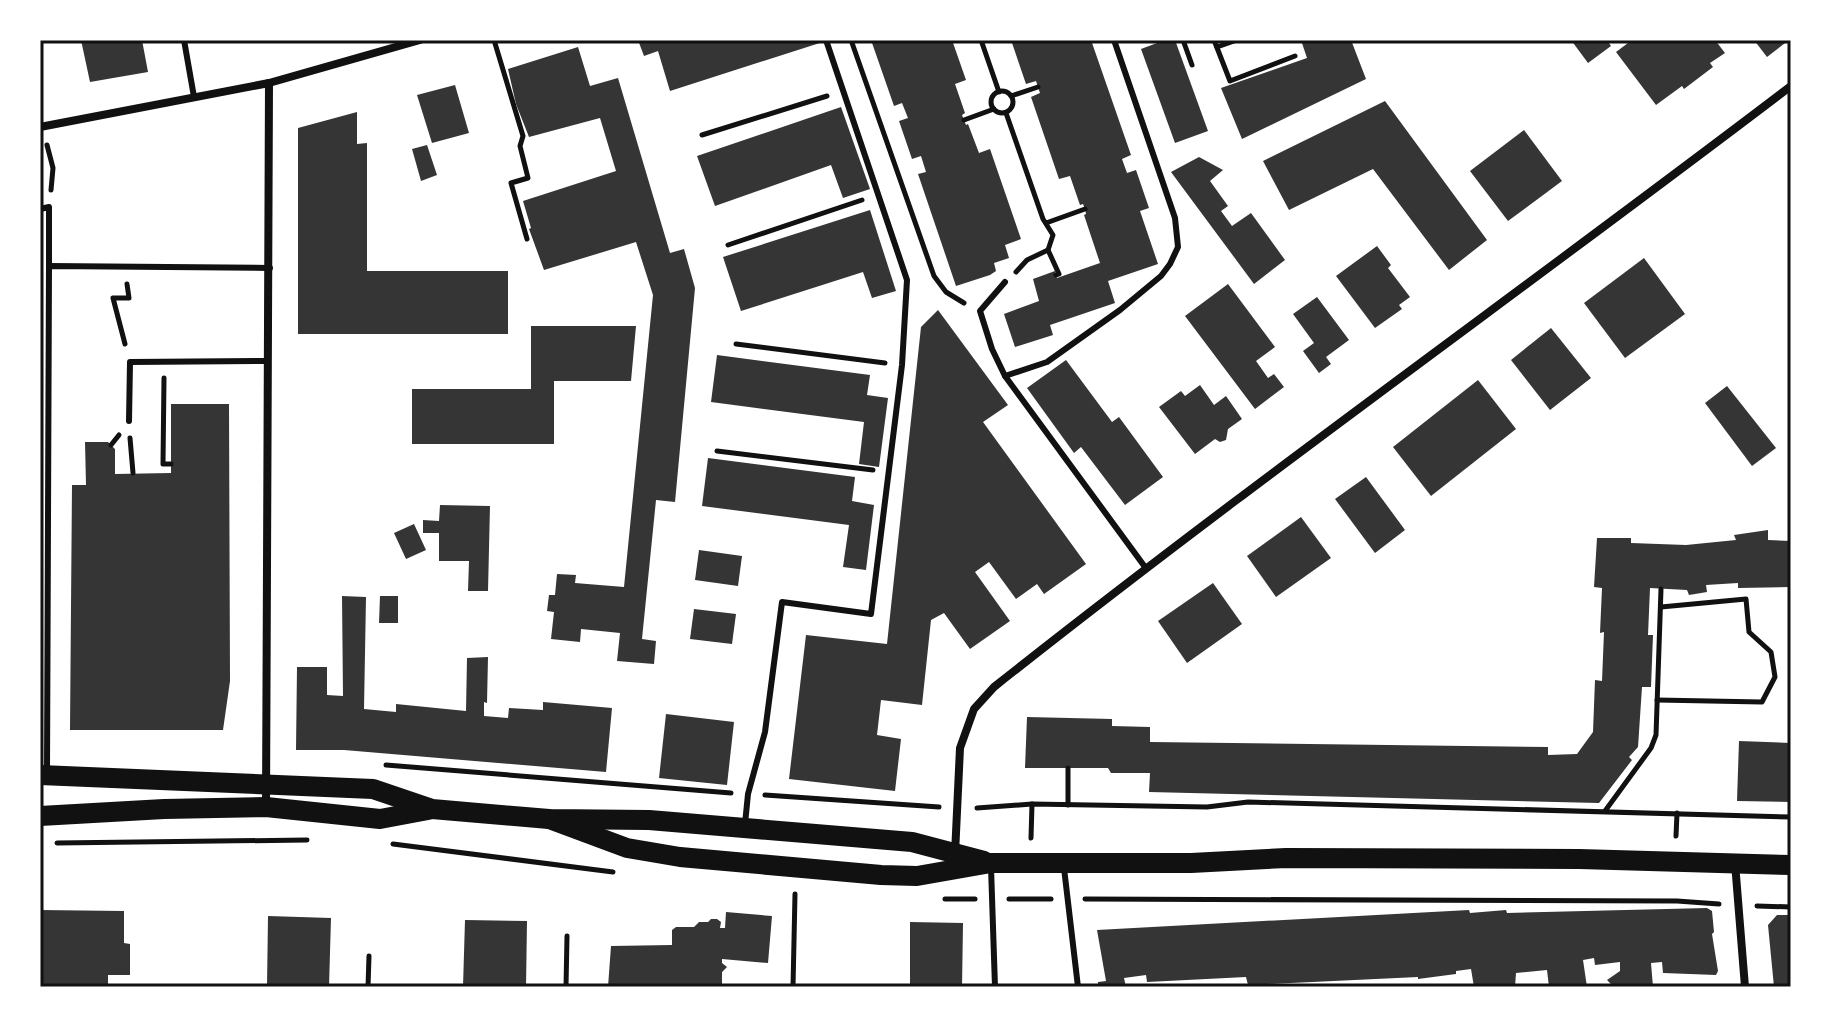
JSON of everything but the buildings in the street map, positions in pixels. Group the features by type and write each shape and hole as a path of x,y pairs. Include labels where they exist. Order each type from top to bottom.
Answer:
{"main road":[{"path":"42,780 373,789 432,809 549,819 649,820 912,842 954,861 991,863 1191,863 1286,858 1791,865"},
{"path":"40,816 266,807 380,819 432,809"},
{"path":"549,819 627,848 680,857 917,876 954,861"}],"street":[{"path":"41,126 269,83 420,40"},
{"path":"266,807 269,83"},
{"path":"954,861 960,748 974,709 994,687 1145,567 1791,86"},
{"path":"1735,862 1745,987"}],"lane":[{"path":"184,40 194,97"},
{"path":"745,827 748,794 765,732 782,602 871,614 902,365 907,280 826,40"},
{"path":"1005,376 1047,362 1120,310 1161,276 1178,247 1175,218 1114,40"},
{"path":"40,209 49,207 42,780"},
{"path":"49,266 270,268"},
{"path":"1005,282 980,311 992,349 1005,376 1145,567"},
{"path":"129,421 130,362 268,361"},
{"path":"40,393 49,393"},
{"path":"991,863 995,987"},
{"path":"1064,864 1078,987"}],"path":[{"path":"494,40 523,136 520,146 528,178 511,183 527,239"},
{"path":"851,40 934,276 946,292 980,311"},
{"path":"981,40 999,92"},
{"path":"1183,40 1192,65"},
{"path":"1214,40 1230,81 1295,56"},
{"path":"1217,47 1237,40"},
{"path":"1011,96 1038,87"},
{"path":"702,135 843,91"},
{"path":"999,92 1011,96 1013,104 1006,113"},
{"path":"999,92 992,99 994,109 1006,113"},
{"path":"964,120 994,109"},
{"path":"1005,282 1027,260 1048,250 1053,235 1006,113"},
{"path":"41,126 53,168 49,207"},
{"path":"728,245 878,194"},
{"path":"1046,223 1085,209"},
{"path":"1048,250 1056,264 1059,274 1056,275"},
{"path":"129,298 113,298 130,362"},
{"path":"736,344 902,365"},
{"path":"164,361 163,464 171,464"},
{"path":"129,421 133,473"},
{"path":"717,451 889,472"},
{"path":"1605,811 1651,748 1656,735 1661,589"},
{"path":"1657,700 1762,702 1775,677 1771,652 1749,632 1747,589"},
{"path":"1661,607 1746,599"},
{"path":"385,765 957,808 1068,805 1207,807 1248,802 1791,817"},
{"path":"1068,768 1068,805"},
{"path":"793,987 795,894"},
{"path":"566,987 567,936"},
{"path":"368,987 369,956"}]}
